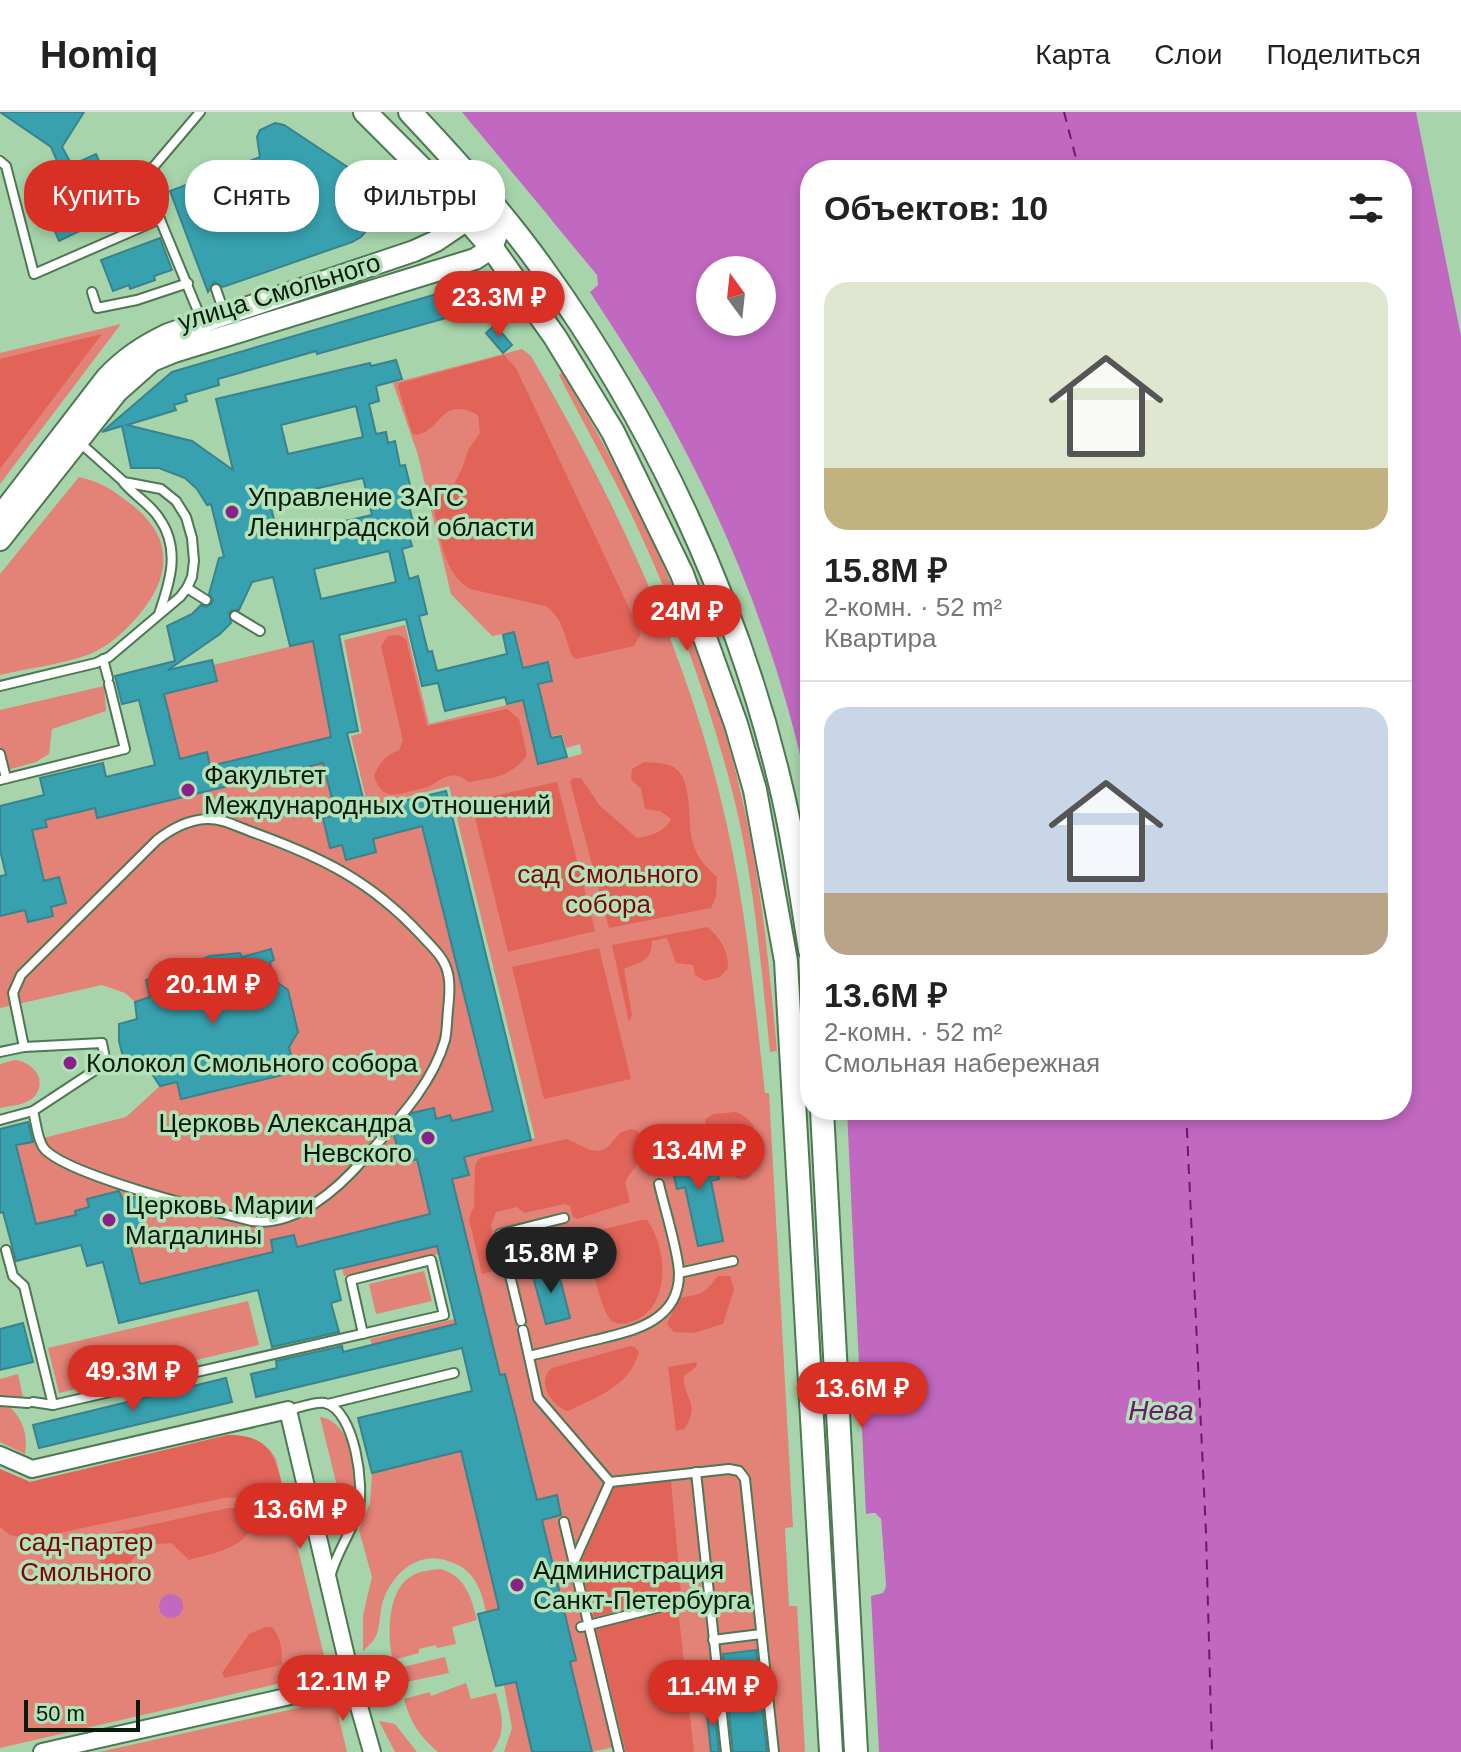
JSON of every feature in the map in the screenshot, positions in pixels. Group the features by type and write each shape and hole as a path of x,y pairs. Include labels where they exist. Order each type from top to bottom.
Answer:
{"main road":[{"path":"365,112 413,160"},
{"path":"410,112 455,160"},
{"path":"505,221 543,269 629,405 685,512 708,564 761,716 780,783 800,894"},
{"path":"478,232 563,351 613,432 660,524 706,636 755,790 786,961 831,1752"},
{"path":"823,1120 856,1752"}],"street":[{"name":"улица Смольного","path":"228,325 291,293 414,251 449,232"},
{"path":"492,248 498,232"},
{"name":"улица Смольного","path":"0,516 72,436 152,361 206,332 228,325 298,314 455,266 475,259 492,248"},
{"name":"улица Смольного","path":"0,540 72,436"},
{"path":"0,1455 32,1469 288,1410 352,1682 372,1752"},
{"path":"42,1752 352,1682"}],"lane":[{"path":"159,160 200,112"},
{"path":"0,161 6,166 34,274 130,232"},
{"path":"166,232 206,332"},
{"path":"92,292 97,308 137,300 188,283"},
{"path":"216,289 228,325"},
{"path":"291,293 298,314"},
{"path":"72,436 160,518 173,561 159,615"},
{"path":"0,686 103,659 159,615 187,588 194,561 186,517 176,501 161,489 124,482"},
{"path":"187,588 206,600"},
{"path":"235,616 260,631"},
{"path":"0,754 3,779 125,749 103,659"},
{"path":"24,1047 13,993 21,975 157,840 173,828 207,819 226,822 277,840 347,873 413,926 443,959 448,973 450,989 445,1039 430,1077 359,1165 334,1188 295,1215 270,1221 252,1221 180,1203 68,1166 44,1148 33,1111"},
{"path":"0,1052 24,1047 102,1043 106,1063 33,1111 0,1120"},
{"path":"529,1356 639,1330 657,1320 668,1306 676,1292 679,1273 659,1184"},
{"path":"564,1218 500,1234 538,1398 610,1482"},
{"path":"6,1250 13,1276 24,1286 53,1405"},
{"path":"0,1401 53,1405 363,1334 444,1315 431,1260 351,1280 363,1334"},
{"path":"679,1273 733,1261"},
{"path":"288,1410 328,1404 454,1373"},
{"path":"328,1404 340,1414 350,1432 361,1489 357,1511 334,1560 329,1583"},
{"path":"610,1482 729,1469 739,1471 745,1479 774,1752"},
{"path":"696,1472 726,1752"},
{"path":"574,1563 610,1482"},
{"path":"564,1522 585,1626 619,1752"},
{"path":"585,1626 684,1601"},
{"path":"713,1640 761,1634"}],"green space":[{"path":"121,324 0,484 0,353"},
{"path":"102,334 0,469 0,359"},
{"path":"522,349 531,356 590,462 666,627 705,741 729,836 748,946 765,1093 769,1093 793,1527 785,1528 789,1606 797,1606 805,1752 616,1752 614,1747 592,1752 570,1662 576,1659 540,1514 548,1518 561,1515 557,1496 538,1505 505,1375 500,1375 452,1179 468,1175 464,1157 535,1138 449,786 368,807 351,736 362,733 344,640 405,625 429,724 523,701 538,765 582,754 580,744 566,748 562,734 551,737 539,685 553,681 549,661 524,667 515,632 492,636 451,594 418,455 393,383"},
{"path":"504,355 516,368 639,629 640,635 634,646 576,659 572,656 560,622 545,606 470,589 454,574 449,564 434,510 441,496 454,484 468,450 480,433 478,415 456,409 442,416 431,428 415,435 398,387 400,383"},
{"path":"562,372 644,524 690,629 709,683 741,794 754,858 777,1051 770,1052 746,857 733,794 714,727 680,627 653,563 559,375"},
{"path":"79,477 115,492 153,527 163,555 158,585 133,622 97,651 69,661 0,675 0,574"},
{"path":"398,635 406,639 427,726 507,709 519,719 527,755 521,763 494,777 468,782 452,775 428,787 401,794 386,793 380,788 374,776 381,763 399,750 403,741 381,646 388,636"},
{"path":"313,641 331,737 210,766 206,752 180,759 164,694 217,681 213,665"},
{"path":"104,686 106,711 52,729 49,754 36,762 0,772 0,710"},
{"path":"644,762 667,765 681,774 687,793 694,846 703,863 717,877 716,897 711,908 609,928 570,782 573,778 581,778 600,806 637,838 647,836 661,830 671,819 660,811 645,809 641,789 631,779 632,769"},
{"name":"сад Смольного собора","path":"323,763 336,815 323,819 330,847 342,845 346,859 376,852 373,839 422,826 493,1111 452,1121 450,1115 436,1119 433,1108 404,1115 406,1125 393,1128 402,1163 417,1159 430,1214 297,1247 293,1235 271,1240 273,1252 140,1284 121,1191 88,1198 89,1207 75,1211 76,1215 36,1224 16,1145 126,1117 160,1086 177,1082 182,1099 295,1072 288,1042 293,1041 298,1032 288,990 275,984 270,962 274,960 270,950 156,974 150,997 135,1002 125,993 102,985 0,1008 0,916 25,910 29,922 53,916 51,907 66,903 59,878 44,881 32,830 46,827 45,820 95,808 97,817"},
{"path":"557,782 595,931 508,952 471,801"},
{"path":"708,927 723,945 728,968 720,977 705,981 695,975 693,965 676,963 667,938 652,941 647,957 624,969 632,1015 629,1022 612,945"},
{"path":"599,948 631,1079 544,1099 512,967"},
{"path":"15,1060 33,1069 40,1086 30,1100 0,1108 0,1064"},
{"path":"736,1112 752,1124 757,1139 751,1176 745,1180 738,1179 734,1174 726,1141 707,1132 705,1120 713,1114"},
{"path":"637,1130 642,1139 643,1152 625,1182 630,1202 577,1219 573,1217 570,1206 565,1204 524,1213 517,1207 496,1212 491,1225 499,1269 482,1274 469,1219 474,1206 475,1165 480,1158 567,1139 590,1150 600,1151 620,1133"},
{"path":"647,1220 659,1246 662,1277 659,1292 644,1315 621,1324 612,1321 603,1307 585,1238 587,1233"},
{"path":"437,1246 439,1254 344,1276 342,1268"},
{"path":"424,1271 432,1301 376,1314 369,1284"},
{"path":"718,1276 730,1276 734,1289 723,1324 694,1333 674,1332 667,1324 679,1298 702,1293"},
{"path":"248,1301 259,1345 59,1393 48,1348"},
{"path":"455,1319 456,1324 372,1345 370,1339"},
{"path":"630,1346 639,1352 635,1364 611,1389 568,1411 551,1399 545,1380 552,1368"},
{"path":"697,1362 696,1367 684,1376 692,1407 689,1420 684,1429 676,1431 668,1367"},
{"path":"18,1374 23,1397 0,1396 0,1379"},
{"path":"0,1406 9,1406 21,1422 26,1440 25,1454 0,1442"},
{"path":"320,1417 333,1422 342,1432 353,1462 353,1495 346,1523"},
{"name":"сад-партер Смольного","path":"228,1435 243,1436 262,1443 276,1459 328,1672 0,1748 0,1469 30,1482","holes":["172,1594 178,1596 182,1612 170,1618 164,1616 160,1600"]},
{"path":"228,1435 252,1438 267,1448 276,1463 282,1485 256,1497 224,1498 31,1539 10,1535 0,1527 0,1469 30,1482"},
{"path":"461,1451 499,1609 486,1612 475,1580 464,1569 437,1558 426,1559 408,1567 393,1582 382,1606 377,1634 363,1651 363,1615 372,1577 359,1530 370,1503 372,1473"},
{"path":"671,1480 681,1593 594,1617 580,1564 613,1486"},
{"path":"240,1508 253,1518 246,1536 229,1548 189,1560 171,1543 154,1545 138,1553 127,1573 108,1578 104,1576 95,1540 99,1536"},
{"path":"441,1569 462,1583 470,1596 477,1620 452,1627 456,1644 419,1649 419,1653 393,1660 390,1628 397,1593 413,1575"},
{"path":"678,1608 694,1752 626,1752 596,1629"},
{"path":"272,1627 279,1640 281,1665 225,1678 222,1673 249,1634"},
{"path":"445,1657 449,1673 406,1682 403,1667"},
{"path":"516,1682 532,1752 504,1752 512,1728 504,1685"},
{"path":"466,1683 471,1699 496,1693 501,1716 497,1745 492,1752 438,1752 416,1728 404,1699 430,1692 431,1696"},
{"path":"335,1702 347,1752 99,1752"},
{"path":"379,1721 395,1724 417,1752 395,1752"}],"water":[{"name":"Нева","path":"462,112 1416,112 1461,336 1461,1752 879,1752 871,1596 885,1590 886,1586 881,1519 875,1513 866,1514 847,1120 1412,1120 1412,160 800,160 800,753 758,615 721,525 669,420 590,292 598,285 597,275 505,164 505,160 502,160"},
{"path":"171,1594 180,1597 183,1606 180,1615 171,1618 162,1615 159,1606 162,1597"}],"pier":[{"path":"484,139 502,160 497,160 481,141"},
{"path":"505,164 551,219 548,222 505,170"},
{"path":"875,1513 881,1519 886,1586 883,1593 871,1596 871,1592 880,1590 882,1586 878,1520 866,1518 866,1514"}],"building":[{"path":"0,112 84,112 62,147 69,160 57,160 51,147"},
{"path":"275,123 284,125 337,160 335,232 365,232 352,242 223,287 214,282 208,292 185,232 319,232 319,160 252,160 260,157 257,137 260,130"},
{"path":"96,154 99,160 83,160"},
{"path":"185,185 185,231 170,191"},
{"path":"55,232 78,232 59,241"},
{"path":"160,238 172,270 130,289 129,285 113,291 101,260"},
{"path":"457,288 466,289 482,308 218,379 219,385 185,395 187,401 174,405 176,410 127,425 192,441 233,470 216,399 370,363 371,366 396,360 402,379 376,386 379,401 369,404 376,434 386,432 388,443 395,441 400,466 405,465 415,505 409,506 416,534 409,536 412,546 402,549 409,579 418,576 427,614 419,616 428,652 432,651 437,671 507,654 503,635 514,632 523,668 548,662 552,681 538,684 551,738 561,736 567,757 538,764 523,700 507,704 505,697 445,711 438,683 422,686 406,619 339,635 358,731 347,733 366,810 446,791 531,1140 464,1157 469,1175 452,1179 500,1375 505,1374 537,1500 557,1495 561,1515 542,1520 576,1660 570,1662 592,1752 532,1752 516,1682 496,1686 478,1614 499,1609 461,1451 372,1473 358,1418 472,1391 462,1348 256,1397 251,1374 277,1368 276,1361 342,1346 343,1352 456,1324 437,1246 334,1270 341,1300 331,1303 339,1332 272,1347 258,1290 119,1323 103,1262 87,1266 81,1245 16,1261 3,1212 0,1213 0,1129 28,1122 33,1142 16,1145 36,1224 76,1215 75,1211 89,1207 87,1199 119,1191 123,1200 136,1197 144,1231 128,1235 140,1284 273,1252 271,1240 294,1235 297,1247 430,1214 417,1159 402,1164 394,1135 406,1125 412,1113 434,1108 436,1119 450,1115 452,1121 493,1111 422,826 373,839 376,852 346,860 342,845 330,848 323,818 336,815 323,763 97,818 95,808 45,820 47,827 32,830 44,881 59,877 66,903 51,907 53,916 28,922 25,910 0,916 0,876 6,875 0,850 0,806 44,795 40,778 103,763 106,777 155,765 139,700 122,704 115,676 175,661 167,626 192,614 201,605 206,607 213,600 209,594 219,558 224,557 211,504 207,505 185,478 159,468 131,468 122,426 102,432 172,372","holes":["356,406 363,437 288,454 281,425","363,478 372,515 278,536 269,499","389,551 396,582 321,599 314,569","273,577 290,646 313,641 331,737 210,766 207,752 180,759 164,694 217,681 212,660 168,670 231,623 229,613 239,610 252,582"]},
{"path":"495,325 512,345 503,353 486,333"},
{"path":"271,949 274,980 288,990 298,1032 289,1047 295,1072 181,1099 177,1082 160,1086 150,1071 134,1073 123,1057 119,1024 137,1019 135,1002 150,997 146,980 210,956 240,953 242,957"},
{"path":"696,1144 698,1153 713,1150 719,1179 711,1181 723,1241 698,1246 685,1187 677,1189 670,1159 685,1155 683,1147"},
{"path":"557,1267 570,1318 546,1324 532,1273"},
{"path":"23,1323 33,1362 0,1370 0,1329"},
{"path":"226,1378 232,1402 39,1448 33,1425"},
{"path":"756,1650 767,1752 733,1752 723,1654"},
{"path":"714,1703 719,1752 711,1752 706,1704"}],"ferry route":[{"path":"1064,112 1076,160"},
{"path":"1186,1120 1206,1533 1212,1752"}],"place":[{"name":"Управление ЗАГС Ленинградской области","path":"232,512"},
{"name":"Факультет Международных Отношений","path":"188,790"},
{"name":"Колокол Смольного собора","path":"70,1063"},
{"name":"Церковь Александра Невского","path":"428,1138"},
{"name":"Церковь Марии Магдалины","path":"109,1220"},
{"name":"Администрация Санкт-Петербурга","path":"517,1585"}]}
